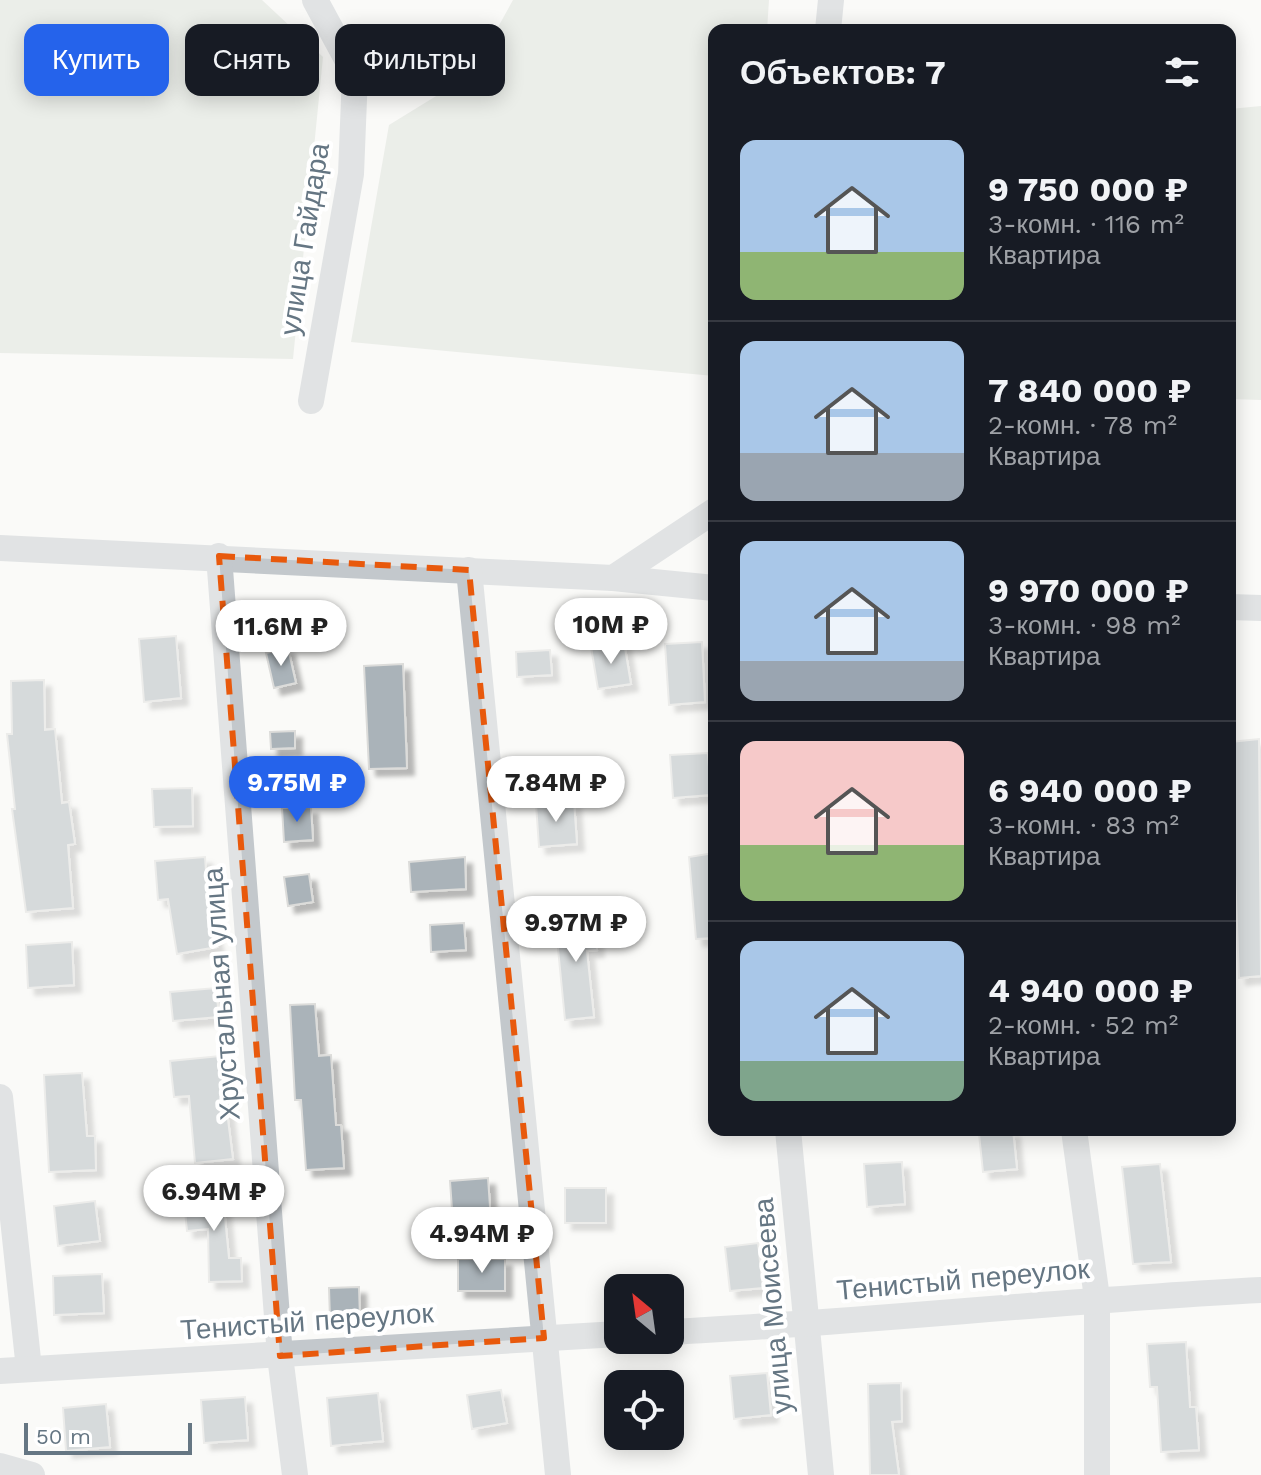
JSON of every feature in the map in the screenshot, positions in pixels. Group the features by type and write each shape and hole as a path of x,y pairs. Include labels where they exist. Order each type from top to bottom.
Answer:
{"street":[{"name":"улица Гайдара","path":"311,401 351,174 355,74 315,0"},
{"path":"829,24 831,0"},
{"path":"613,578 708,515"},
{"path":"0,548 219,556 613,578 708,587"},
{"name":"Хрустальная улица","path":"219,556 280,1356 295,1475"},
{"path":"469,570 558,1475"},
{"path":"1236,607 1261,608"},
{"path":"0,1097 29,1369"},
{"name":"улица Моисеева","path":"789,1136 821,1475"},
{"path":"1075,1136 1097,1298 1097,1475"},
{"name":"Тенистый переулок","path":"684,1331 805,1325 1097,1298 1261,1290"},
{"name":"Тенистый переулок","path":"0,1371 604,1335"},
{"path":"0,1466 32,1475"}],"highlighted area":[{"path":"219,556 469,570 544,1338 280,1356"}],"shaded area":[{"path":"0,0 262,0 288,24 185,24 185,96 319,96 319,53 323,57 293,359 0,353"},
{"path":"513,0 769,0 767,24 708,24 708,375 351,342 389,125 436,96 505,96 505,24 500,24"},
{"path":"1261,106 1261,400 1236,399 1236,108"}],"building":[{"path":"176,636 181,698 144,702 139,639"},
{"path":"624,642 631,684 598,689 591,647"},
{"path":"702,642 705,702 669,705 665,644"},
{"path":"288,648 296,683 274,688 266,653"},
{"path":"550,650 552,675 517,677 516,652"},
{"path":"403,664 407,768 369,769 364,666"},
{"path":"44,680 45,730 55,729 62,803 69,802 75,844 68,845 73,908 26,912 12,809 15,809 7,734 12,734 11,681"},
{"path":"295,731 295,748 271,749 270,732"},
{"path":"1259,739 1261,976 1239,978 1236,899 1236,741"},
{"path":"708,753 708,795 673,798 670,755"},
{"path":"192,788 193,826 154,827 152,789"},
{"path":"574,801 577,844 539,847 536,804"},
{"path":"311,807 313,840 284,842 282,808"},
{"path":"708,854 708,938 696,939 689,857"},
{"path":"205,857 209,913 217,947 177,954 168,899 158,900 155,861"},
{"path":"465,857 466,889 411,892 409,862"},
{"path":"309,874 313,902 288,906 284,877"},
{"path":"594,915 597,950 587,951 594,1017 565,1020 555,918"},
{"path":"464,923 466,950 431,952 430,925"},
{"path":"72,942 74,985 28,988 26,945"},
{"path":"216,988 219,1017 173,1021 170,992"},
{"path":"315,1004 319,1056 331,1055 336,1125 341,1125 344,1168 306,1170 301,1100 295,1100 290,1005"},
{"path":"220,1056 233,1159 195,1163 189,1096 174,1097 170,1061"},
{"path":"82,1073 87,1136 95,1136 96,1170 49,1172 44,1075"},
{"path":"979,1136 1014,1136 1017,1169 983,1172"},
{"path":"902,1162 905,1204 867,1207 864,1164"},
{"path":"1160,1164 1171,1262 1133,1264 1122,1167"},
{"path":"221,1177 229,1258 241,1258 242,1281 209,1282 208,1229 187,1231 184,1201 208,1199 208,1178"},
{"path":"488,1178 491,1221 453,1224 450,1181"},
{"path":"565,1188 606,1188 606,1223 565,1223"},
{"path":"95,1201 100,1241 58,1246 54,1206"},
{"path":"758,1243 763,1288 730,1291 725,1247"},
{"path":"458,1259 505,1259 505,1291 458,1291"},
{"path":"102,1274 104,1313 54,1315 53,1276"},
{"path":"359,1287 360,1318 330,1319 329,1288"},
{"path":"1186,1342 1190,1407 1196,1407 1199,1450 1161,1452 1157,1387 1150,1387 1147,1344"},
{"path":"767,1373 771,1415 734,1419 730,1376"},
{"path":"901,1383 902,1421 892,1422 899,1475 870,1475 868,1384"},
{"path":"501,1390 507,1423 472,1429 467,1395"},
{"path":"378,1393 383,1441 331,1446 327,1398"},
{"path":"245,1397 248,1440 204,1443 201,1400"},
{"path":"106,1404 110,1447 66,1451 63,1408"}]}
